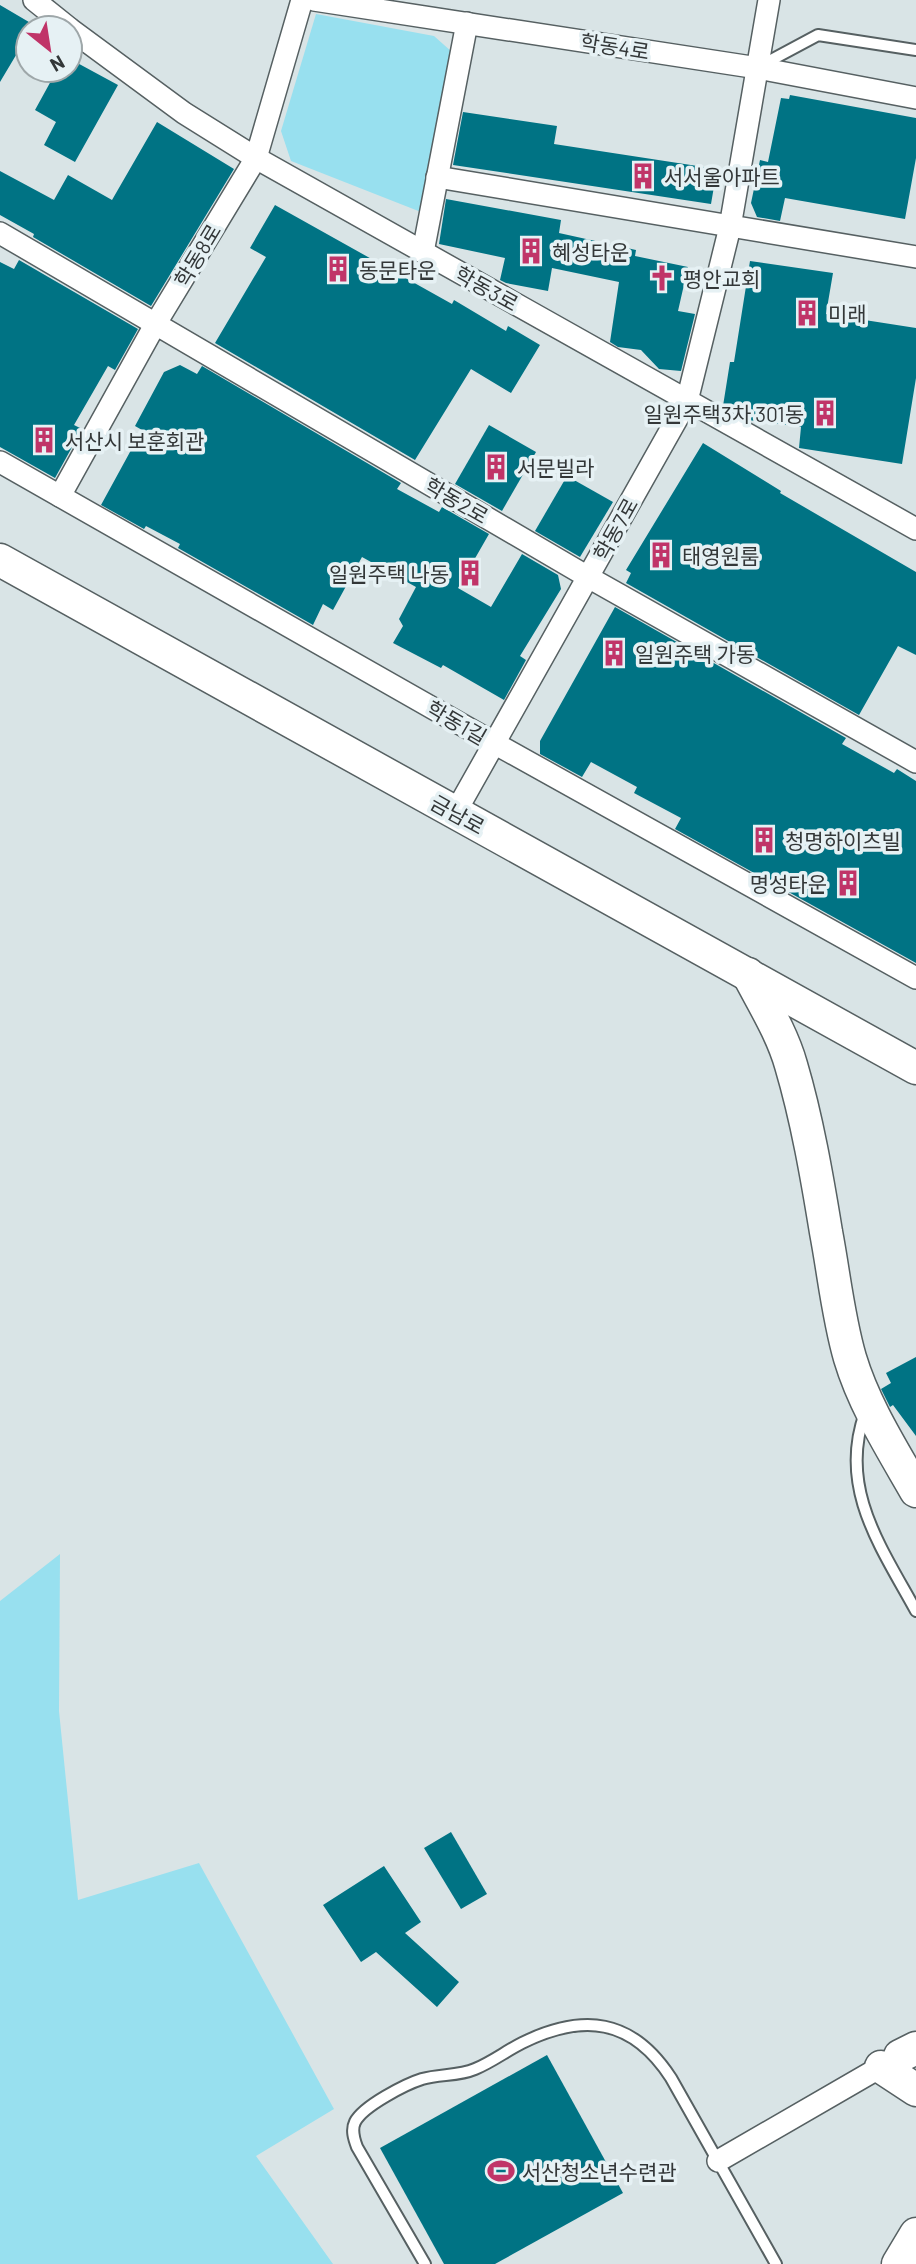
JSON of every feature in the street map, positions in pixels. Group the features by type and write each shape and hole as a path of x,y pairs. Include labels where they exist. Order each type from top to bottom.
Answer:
{"street":[{"name":"학동3로","path":"34,0 52,14"},
{"name":"학동8로","path":"60,496 156,324 256,158 302,0"},
{"name":"학동4로","path":"314,0 758,68 916,99"},
{"name":"학동7로","path":"455,813 687,401 730,227 769,0"},
{"path":"423,252 467,23"},
{"name":"학동3로","path":"84,38 184,113 256,158 916,529"},
{"path":"437,177 916,257"},
{"name":"학동2로","path":"0,233 588,577 916,762"},
{"name":"학동1길","path":"0,462 494,743 916,978"},
{"name":"금남로","path":"0,560 916,1068"},
{"path":"748,974 791,1064 805,1122 844,1332 859,1384 916,1491"},
{"path":"718,2161 903,2056 916,2090"},
{"path":"898,2264 916,2234"}],"lane":[{"path":"758,68 818,35 916,50"},
{"path":"869,1403 858,1434 858,1486 878,1539 916,1611"},
{"path":"425,2264 357,2147 353,2134 355,2122 365,2111 412,2082 472,2070 556,2029 586,2025 612,2029 635,2039 649,2050 671,2078 776,2264"}],"shaded area":[{"path":"316,14 434,36 452,52 426,214 291,161 281,131"},
{"path":"60,1554 59,1711 78,1900 199,1863 334,2109 256,2156 333,2264 0,2264 0,1601"}],"building":[{"path":"0,5 15,14 14,58 0,82"},
{"path":"84,67 118,85 75,162 44,145 56,122 35,110 49,84 84,84"},
{"path":"790,95 916,118 916,158 905,219 785,198 780,221 757,217 751,203 760,160 768,162 781,98 789,99"},
{"path":"463,112 557,126 554,144 717,169 711,204 453,165"},
{"path":"157,122 234,169 151,306 0,215 0,171 54,200 68,175 112,200"},
{"path":"446,199 561,220 559,233 636,250 635,256 688,267 678,311 695,314 681,371 659,369 641,350 618,347 610,342 619,282 552,268 548,291 506,283 500,280 505,258 439,244"},
{"path":"275,205 452,304 454,300 506,331 508,326 540,345 511,393 471,369 415,460 215,343 266,257 250,248"},
{"path":"19,260 138,329 115,370 108,366 74,425 82,429 55,478 0,447 0,262 14,269"},
{"path":"750,261 833,273 826,314 916,328 916,378 902,464 799,448 801,427 748,420 723,406 730,362 734,362"},
{"path":"180,365 197,374 202,366 401,483 397,489 439,512 442,507 489,534 458,588 491,607 522,554 558,575 561,589 520,656 526,660 504,700 443,665 441,668 393,643 403,626 399,619 416,587 362,557 333,610 323,604 313,625 178,548 180,544 146,526 144,529 101,505 142,430 135,426 164,372"},
{"name":"서문빌라","path":"489,425 536,452 502,511 455,484"},
{"path":"703,443 781,491 780,493 916,572 916,655 898,646 859,715 626,583 631,573 626,570"},
{"path":"567,476 613,502 580,557 535,531"},
{"path":"615,607 846,738 842,744 894,773 897,769 916,781 916,963 675,829 681,818 634,793 637,787 591,762 582,777 540,754 540,741"},
{"path":"916,1357 916,1436 893,1405 890,1407 881,1389 891,1383 886,1373"},
{"path":"451,1832 487,1894 461,1909 424,1848"},
{"path":"384,1866 421,1922 405,1933 459,1982 437,2007 376,1952 361,1962 323,1905"},
{"name":"서산청소년수련관","path":"547,2055 623,2193 495,2264 444,2264 380,2148"}],"place":[{"name":"서서울아파트","path":"643,176"},
{"name":"혜성타운","path":"531,251"},
{"name":"동문타운","path":"338,269"},
{"name":"평안교회","path":"662,278"},
{"name":"미래","path":"807,313"},
{"name":"일원주택3차 301동","path":"825,413"},
{"name":"서산시 보훈회관","path":"44,440"},
{"name":"서문빌라","path":"496,467"},
{"name":"태영원룸","path":"661,555"},
{"name":"일원주택 나동","path":"470,573"},
{"name":"일원주택 가동","path":"614,653"},
{"name":"청명하이츠빌","path":"764,840"},
{"name":"명성타운","path":"848,883"},
{"name":"서산청소년수련관","path":"501,2171"}]}
